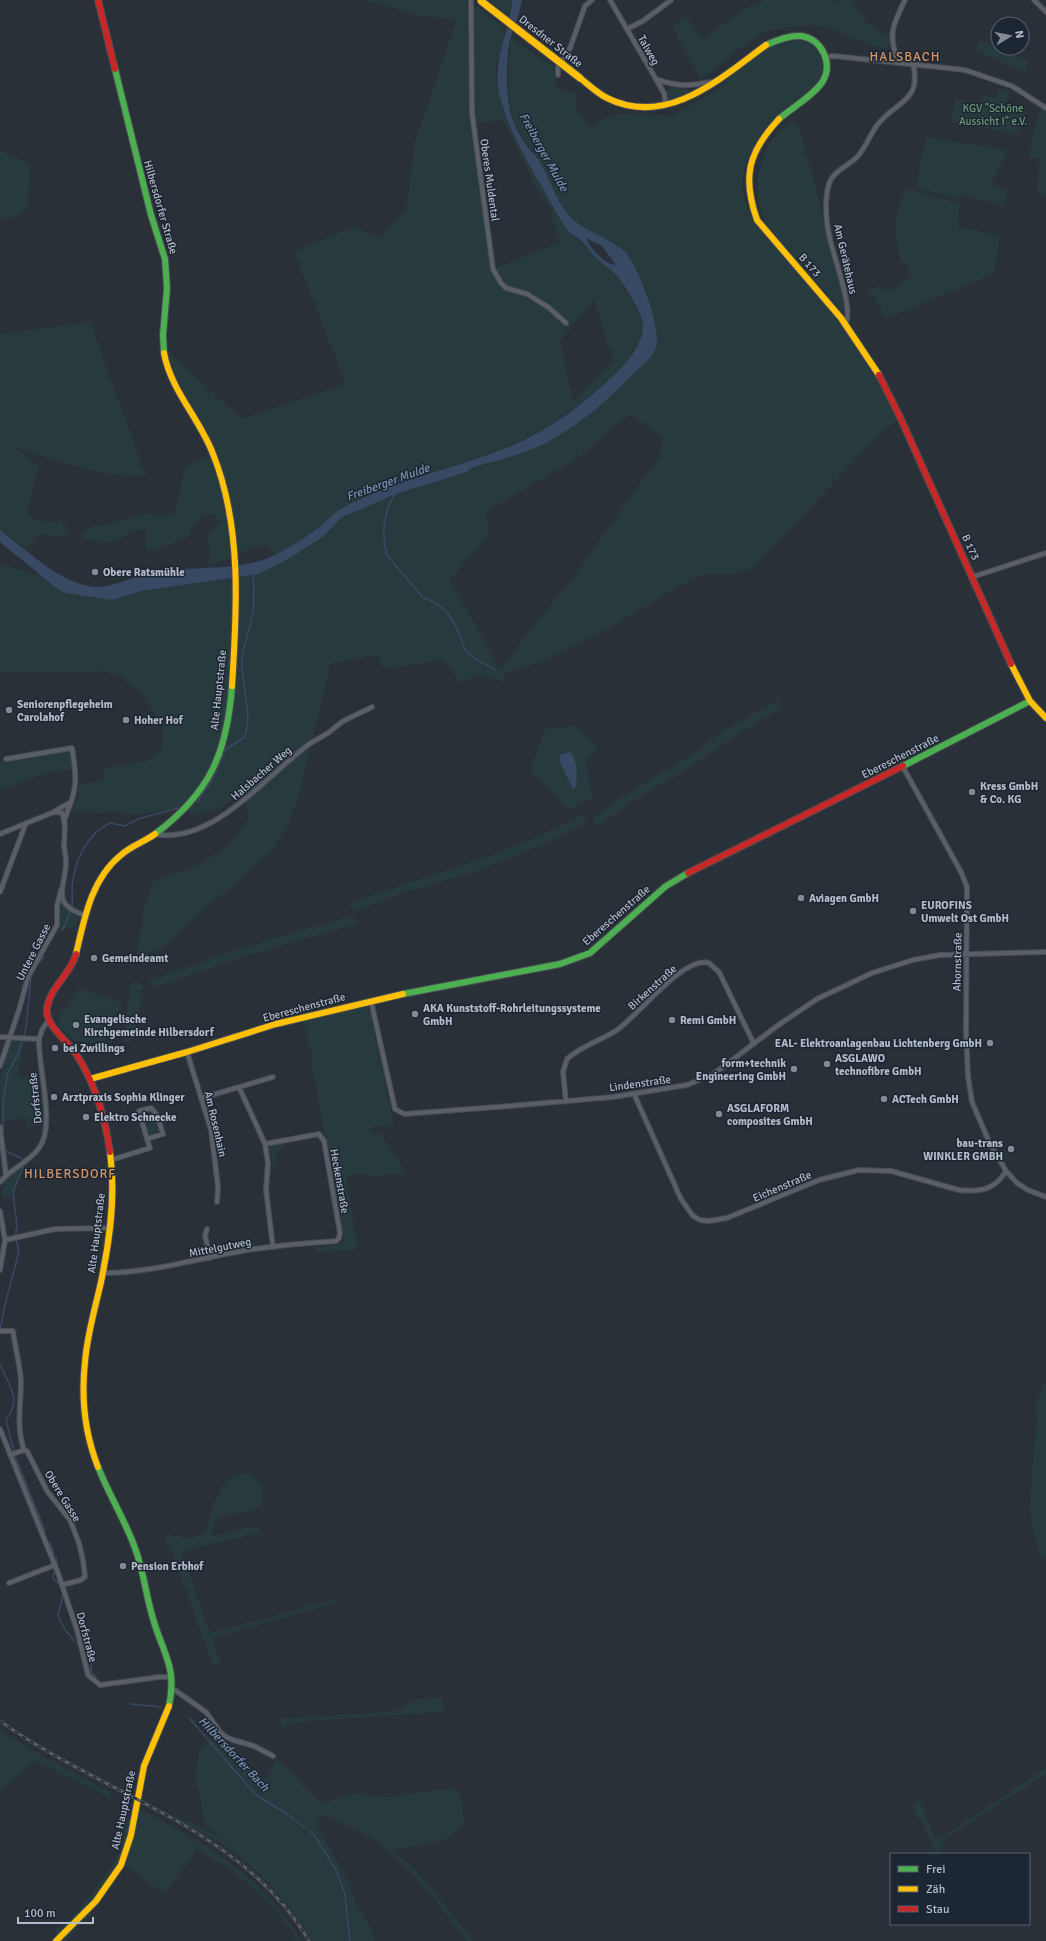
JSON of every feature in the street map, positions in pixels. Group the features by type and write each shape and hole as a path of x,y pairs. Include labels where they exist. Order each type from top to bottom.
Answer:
{"main road":[{"name":"Hilbersdorfer Straße","path":"98,0 150,215 166,261 167,284 163,337 166,362 171,376 211,447 223,487 233,542"},
{"name":"Dresdner Straße","path":"481,1 609,99 635,107 666,106"},
{"path":"666,106 694,95 766,45 776,40 802,36 815,42 822,48 826,57"},
{"name":"B 173","path":"826,57 827,71 825,77 816,89 773,124 758,145 749,166 747,186 750,204 757,220 845,324 880,376 1007,657 1030,701 1046,718"},
{"name":"Alte Hauptstraße","path":"56,1941 71,1928 95,1901 115,1874 125,1855 141,1772 165,1723 170,1709 172,1677 171,1661 156,1628 138,1555 121,1514 94,1458 88,1435 84,1392 84,1358 103,1273 110,1228 113,1192 111,1160 103,1115 90,1079 69,1044 53,1027 47,1010 49,1002 70,969 75,958 84,915 96,891 118,856 155,834 190,804 208,779 223,746 230,708 236,604 233,542"},
{"name":"Ebereschenstraße","path":"90,1079 187,1052 276,1024 434,986 560,964 580,958 599,946 666,886 696,868 903,767 1030,701"}],"street":[{"name":"Oberes Muldental","path":"472,0 472,113 493,269 501,283 506,288 526,294 548,307 566,323"},
{"path":"558,75 558,67 570,48 585,6 592,0"},
{"name":"Talweg","path":"610,0 664,93 666,106"},
{"name":"Talweg","path":"627,29 643,21 671,0"},
{"path":"898,63 892,44 892,33 905,0"},
{"path":"1034,0 1046,12"},
{"path":"826,57 834,56 965,70 1012,86 1046,108"},
{"name":"Am Gerätehaus","path":"845,324 849,317 828,227 828,185 835,174 858,156 878,124 895,108 907,100 916,82 914,64"},
{"name":"Talweg","path":"655,79 669,84 682,86 713,82"},
{"path":"972,577 1046,553"},
{"name":"Halsbacher Weg","path":"155,834 169,835 187,832 220,817 255,792 279,768 305,747 342,722 372,707"},
{"path":"6,759 72,748 76,781 71,802 64,820"},
{"name":"Ahornstraße","path":"903,767 965,881 968,894 965,1005 969,1086 979,1119 1005,1169 1018,1183 1028,1190 1046,1197"},
{"path":"0,834 54,812 71,802"},
{"path":"54,812 62,813 64,820"},
{"name":"Untere Gasse","path":"0,1066 20,1008 28,977 57,925 57,906 66,863 64,820"},
{"path":"0,892 26,823"},
{"path":"61,890 64,901 69,907 74,912 84,915"},
{"name":"Lindenstraße","path":"371,1001 392,1102 395,1109 400,1113 417,1114 634,1094 687,1085 702,1080 718,1070 818,999 857,978 913,960 940,956 1046,952"},
{"name":"Birkenstraße","path":"566,1101 563,1072 567,1059 616,1031 682,971 699,962 709,963 719,972 754,1044"},
{"path":"0,1037 39,1039 42,1030 49,1019"},
{"name":"Dorfstraße","path":"0,1182 6,1175 40,1148 47,1129 48,1118 39,1039"},
{"name":"Am Rosenhain","path":"187,1052 202,1098 214,1149 219,1197 218,1202"},
{"path":"202,1098 273,1077"},
{"path":"239,1087 265,1144 268,1163 266,1190 274,1247"},
{"name":"Eichenstraße","path":"634,1094 681,1199 693,1216 700,1220 709,1221 727,1218 819,1180 859,1170 891,1171 959,1190 968,1191 980,1190 996,1184 1005,1169"},
{"path":"111,1160 150,1148 147,1139 139,1111 151,1108 158,1115 163,1134 147,1139"},
{"path":"0,1127 6,1175"},
{"name":"Heckenstraße","path":"265,1144 319,1134 324,1141 340,1233 339,1238"},
{"path":"0,1211 5,1240 0,1270"},
{"path":"5,1240 17,1239 55,1229 110,1228"},
{"path":"207,1229 205,1235 210,1258"},
{"name":"Mittelgutweg","path":"103,1273 139,1271 242,1251 336,1241 339,1238"},
{"name":"Obere Gasse","path":"0,1331 13,1331 19,1366 21,1391 19,1425 24,1450 27,1451 47,1492 70,1520 79,1543 85,1577 81,1580 62,1585"},
{"name":"Dorfstraße","path":"0,1429 13,1454 55,1565 77,1630 88,1675 93,1681 100,1685 160,1677 172,1677"},
{"path":"13,1454 24,1450"},
{"path":"9,1583 55,1565"},
{"path":"172,1688 206,1712 220,1732 226,1737 254,1746 273,1756"}],"green space":[{"path":"364,0 467,0 468,16 472,17 473,9 478,6 505,29 501,54 497,62 496,78 504,113 525,158 564,225 612,271 637,306 643,321 643,330 639,342 623,366 597,392 547,428 499,450 382,491 347,505 326,519 312,533 277,555 266,544 208,565 207,562 211,558 207,536 218,523 218,519 214,514 205,516 198,520 189,536 155,551 146,550 146,530 133,532 110,542 84,538 82,532 90,527 114,523 147,513 161,517 173,514 176,509 185,467 216,454 205,427 173,374 165,348 241,419 346,384 294,252 353,227 380,237 407,209 414,145 456,22 453,18 423,17","holes":["504,121 537,189 550,206 554,225 561,242 494,269 475,122","594,299 613,362 573,402 560,341"]},
{"path":"488,0 512,0 511,15 504,13"},
{"path":"765,0 830,0 832,3 839,0 858,0 853,8 867,17 864,21 889,36 889,46 887,49 878,47 837,31 813,25 766,30 760,36 700,79 672,27 686,16 703,39 748,6 749,7"},
{"path":"511,38 554,67 557,90 577,92 575,110 579,112 591,127 605,118 618,114 672,116 714,92 741,67 773,45 790,40 810,43 821,56 823,66 820,77 814,85 774,118 754,144 744,169 742,187 745,201 751,217 763,233 844,327 880,385 897,422 889,425 753,567 738,573 709,575 694,578 612,626 539,663 502,674 506,682 476,675 460,683 452,670 440,660 385,669 376,655 330,664 300,792 287,827 272,850 246,875 208,905 162,948 136,958 144,909 153,882 195,866 227,848 250,817 242,792 219,808 193,816 182,807 130,815 119,812 86,813 72,811 78,797 79,785 105,779 103,769 150,760 162,749 163,726 140,691 120,676 104,671 0,673 0,564 31,573 40,574 65,593 112,600 142,591 258,574 323,537 342,517 399,493 467,472 471,468 510,457 555,438 613,395 655,351 657,336 654,315 648,296 626,253 572,219 553,192 537,157 530,150 511,114 507,74","holes":["629,414 664,439 657,460 570,582 531,629 502,668 499,669 474,622 449,581 488,536 487,511 579,457"]},
{"path":"979,40 990,45 990,56 1016,56 1028,61 1025,73 975,50"},
{"path":"671,88 687,89 689,92 688,95 669,101 667,93"},
{"name":"KGV \"Schöne Aussicht I\" e.V.","path":"999,88 1009,92 1005,105 1024,112 1017,134 951,122 956,99 980,104 983,96 996,98"},
{"path":"1042,105 1046,108 1046,196 1037,192 1040,158 1029,157 1036,123"},
{"path":"793,121 796,122 800,129 846,303 846,316 766,224 762,216 757,188 763,160 772,140 778,132"},
{"path":"926,137 1008,150 992,183 994,186 1007,190 1004,207 962,195 961,200 916,187"},
{"path":"0,151 30,163 28,208 14,217 0,220"},
{"path":"906,188 960,204 957,226 1000,236 994,274 887,318 868,289 880,286 885,290 890,291 904,280 911,278 907,262 902,264 896,234 897,217"},
{"path":"90,322 146,476 129,476 95,471 14,447 40,467 36,473 27,513 41,523 61,521 68,527 67,533 60,536 38,534 27,549 0,530 0,334"},
{"path":"778,700 783,708 738,734 695,764 627,805 597,827 592,819 619,799 696,752 726,729"},
{"path":"576,726 598,749 587,759 586,765 593,797 568,810 545,784 532,774 531,768 545,729"},
{"path":"72,750 74,769 50,772 0,790 0,762"},
{"path":"582,815 587,823 556,839 480,870 405,892 353,912 350,903 468,864 526,842"},
{"path":"61,899 78,918 76,928 65,928 62,931 60,929 58,904"},
{"path":"354,915 357,924 242,957 152,988 149,980 242,948"},
{"path":"141,982 143,990 134,991 143,995 134,1038 128,1042 122,1042 130,993 133,991 129,990 132,983"},
{"path":"78,988 122,1003 103,1045 73,1040 58,1025 60,1015 63,1010 65,1011"},
{"path":"363,1006 370,1011 394,1126 384,1125 372,1127 370,1132 372,1134 381,1134 404,1170 403,1173 378,1176 355,1174 346,1178 358,1249 317,1253 316,1247 345,1244 311,1061 313,1060 303,1020"},
{"path":"10,1042 25,1042 20,1060 18,1076 38,1078 37,1080 42,1102 44,1125 27,1127 26,1118 1,1122 0,1078"},
{"path":"149,1110 155,1114 159,1128 157,1133 150,1135 143,1116 143,1113"},
{"path":"286,1142 282,1149 276,1152 275,1170 269,1176 269,1172 273,1169 271,1152 269,1154 269,1148 272,1144"},
{"path":"18,1170 22,1171 10,1197 2,1198 3,1183"},
{"path":"1043,1384 1046,1384 1046,1557 1041,1558 1030,1509 1037,1417 1035,1406"},
{"path":"246,1473 255,1478 263,1490 263,1500 261,1505 248,1511 225,1515 217,1519 212,1529 212,1536 259,1525 260,1533 181,1551 210,1633 336,1599 337,1603 212,1638 221,1663 214,1668 170,1547 167,1546 165,1533 186,1538 201,1535 206,1531 214,1504 223,1486 229,1479"},
{"path":"442,1697 445,1712 311,1721 290,1724 282,1727 278,1716 285,1718 396,1711 415,1700"},
{"path":"0,1729 37,1753 111,1793 111,1798 35,1761 0,1791"},
{"path":"212,1740 265,1780 275,1761 275,1756 321,1804 352,1794 389,1797 454,1788 457,1790 461,1798 463,1816 463,1823 459,1830 443,1839 393,1850 417,1871 474,1941 468,1941 426,1888 390,1852 364,1834 322,1814 316,1821 317,1825 350,1884 353,1896 377,1941 312,1941 284,1901 246,1862 221,1843 171,1815 201,1827 223,1841 204,1823 200,1795 195,1776 200,1748"},
{"path":"1046,1768 1046,1774 945,1839 941,1847 941,1853 936,1853 923,1824 914,1811 913,1805 915,1802 919,1800 935,1838 939,1839"},
{"path":"132,1804 204,1845 248,1877 268,1896 285,1917 301,1941 297,1941 278,1913 266,1900 226,1867 197,1849 165,1894 125,1865 90,1913 92,1915 64,1941 50,1941 57,1935 53,1930 60,1927 78,1910 98,1886 113,1864 121,1848 126,1818 130,1819"}],"water":[{"path":"512,0 522,0 519,14 511,36 507,65 507,86 512,119 524,141 542,166 565,210 579,224 623,250 632,262 649,300 656,327 656,348 647,361 597,408 555,438 524,452 471,468 467,472 399,493 342,517 323,537 285,561 258,574 142,591 112,600 65,593 55,587 0,542 0,530 44,565 57,573 82,585 95,587 108,586 149,573 178,569 237,566 252,563 266,559 284,550 318,528 340,509 365,497 407,481 492,453 527,439 576,408 621,368 631,356 642,335 643,328 640,314 632,297 616,275 596,258 579,239 566,228 524,155 502,106 497,81 498,69 511,12","holes":["586,238 602,246 616,265 607,262 598,255"]},
{"path":"570,752 573,755 577,777 576,786 573,789 559,760 560,755"}],"waterway":[{"path":"395,494 388,508 384,523 384,539 387,555 423,598 435,603 446,611 450,616 466,651 477,660 494,669"},
{"name":"Hilbersdorfer Bach","path":"197,802 212,780 226,749 245,737 248,717 242,661 253,612 253,573"},
{"name":"Hilbersdorfer Bach","path":"72,907 72,882 75,870 85,846 96,833 110,823 125,826 138,819 178,808"},
{"name":"Hilbersdorfer Bach","path":"62,931 71,911"},
{"name":"Hilbersdorfer Bach","path":"36,966 44,957"},
{"name":"Hilbersdorfer Bach","path":"3,1134 3,1102 8,1073 18,1054 26,1028 31,977"},
{"name":"Hilbersdorfer Bach","path":"0,1330 19,1251 15,1236 17,1226 13,1192 24,1165 21,1158 6,1151"},
{"name":"Hilbersdorfer Bach","path":"0,1364 10,1385 14,1398 11,1412 6,1420 15,1456 45,1531"},
{"name":"Hilbersdorfer Bach","path":"50,1542 54,1554"},
{"name":"Hilbersdorfer Bach","path":"56,1557 57,1564"},
{"name":"Hilbersdorfer Bach","path":"54,1572 53,1578 61,1586"},
{"name":"Hilbersdorfer Bach","path":"63,1595 58,1615 64,1628 74,1641"},
{"name":"Hilbersdorfer Bach","path":"83,1643 91,1659 91,1671 96,1677"},
{"name":"Hilbersdorfer Bach","path":"131,1704 161,1707"},
{"name":"Hilbersdorfer Bach","path":"190,1719 256,1795 287,1814 305,1828"},
{"name":"Hilbersdorfer Bach","path":"309,1831 315,1836 336,1870 345,1894 350,1941"}],"railway":[{"path":"0,1721 40,1747 168,1816 209,1841 248,1869 281,1902 309,1941"}],"traffic: fast":[{"path":"766,45 788,37 801,36 815,42 824,53 826,60 827,67 823,81 808,96 779,119"},
{"path":"115,69 151,215 165,259 167,288 163,335 164,353"},
{"path":"155,834 174,819 190,803 212,770 226,732 232,686"},
{"path":"903,766 1030,701"},
{"path":"403,994 560,964 590,953 666,886 688,873"},
{"path":"98,1467 127,1527 138,1557 151,1613 170,1671 171,1693 169,1706"}],"traffic: slow":[{"path":"481,1 580,78"},
{"path":"580,78 607,98 629,106 651,107 672,103 692,95 712,84 766,45"},
{"path":"779,119 760,143 754,154 751,166 749,178 750,191 752,205 757,220 841,318 879,375"},
{"path":"164,353 173,380 201,429 213,454 222,481 229,510 233,539 236,598 232,686"},
{"path":"1011,664 1030,701 1046,718"},
{"path":"76,954 90,901 102,876 125,852 155,834"},
{"path":"90,1079 187,1052 276,1024 403,994"},
{"path":"98,1467 90,1442 85,1416 84,1375 86,1352 107,1250 111,1217 112,1168 110,1152"},
{"path":"56,1941 96,1901 121,1865 131,1835 144,1766 169,1706"}],"traffic: jam":[{"path":"98,0 115,69"},
{"path":"879,375 900,417 1011,664"},
{"path":"688,873 903,766"},
{"path":"76,954 70,968 56,987 49,1000 47,1015 53,1027 76,1054 89,1077 102,1113 110,1152"}],"place":[{"name":"Obere Ratsmühle","path":"95,572"},
{"name":"Seniorenpflegeheim Carolahof","path":"9,710"},
{"name":"Hoher Hof","path":"126,720"},
{"name":"Kress GmbH & Co. KG","path":"972,792"},
{"name":"Aviagen GmbH","path":"801,898"},
{"name":"EUROFINS Umwelt Ost GmbH","path":"913,911"},
{"name":"Gemeindeamt","path":"94,958"},
{"name":"AKA Kunststoff-Rohrleitungssysteme GmbH","path":"415,1014"},
{"name":"Remi GmbH","path":"672,1020"},
{"name":"Evangelische Kirchgemeinde Hilbersdorf","path":"76,1025"},
{"name":"EAL- Elektroanlagenbau Lichtenberg GmbH","path":"990,1043"},
{"name":"bei Zwillings","path":"55,1048"},
{"name":"ASGLAWO technofibre GmbH","path":"827,1064"},
{"name":"form+technik Engineering GmbH","path":"794,1069"},
{"name":"Arztpraxis Sophia Klinger","path":"54,1097"},
{"name":"ACTech GmbH","path":"884,1099"},
{"name":"ASGLAFORM composites GmbH","path":"719,1114"},
{"name":"Elektro Schnecke","path":"86,1117"},
{"name":"bau-trans WINKLER GMBH","path":"1011,1149"},
{"name":"Pension Erbhof","path":"123,1566"}],"district":[{"name":"HALSBACH","path":"905,56"},
{"name":"HILBERSDORF","path":"70,1173"}],"water label":[{"name":"Freiberger Mulde","path":"544,152"},
{"name":"Freiberger Mulde","path":"388,482"}]}
